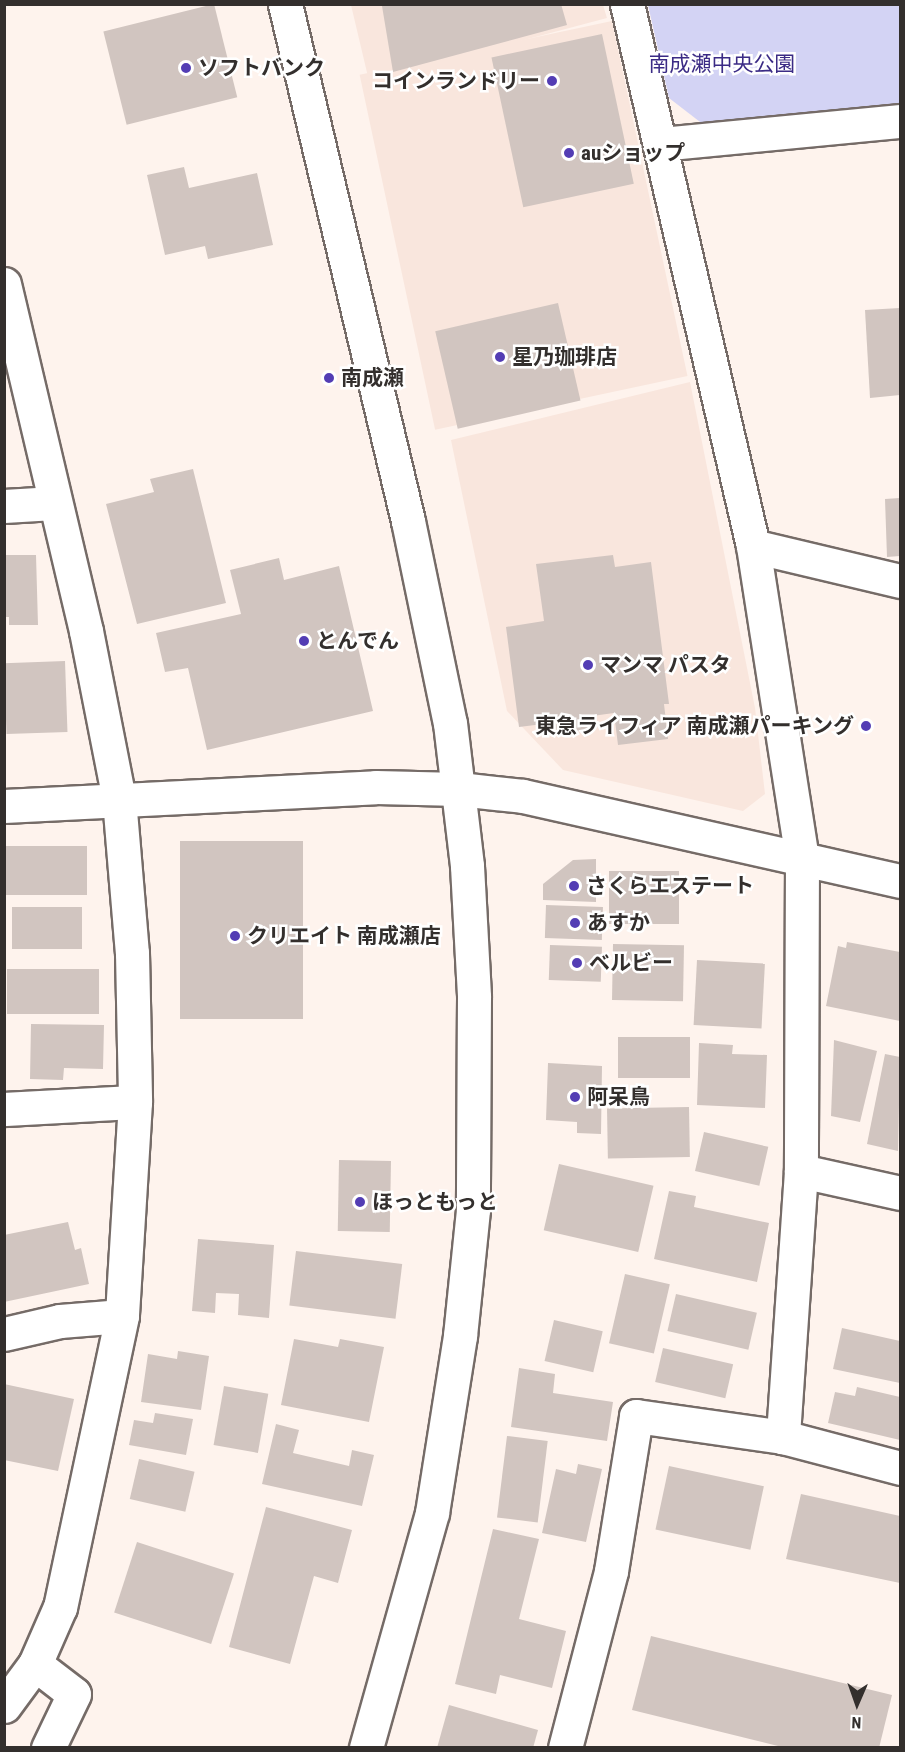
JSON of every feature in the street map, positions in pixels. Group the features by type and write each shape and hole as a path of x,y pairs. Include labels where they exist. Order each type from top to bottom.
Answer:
{"street":[{"path":"285,4 408,521 459,789 474,997 473,1210 432,1513 366,1748"},
{"path":"627,4 753,546 802,858 801,1171 783,1437"},
{"path":"660,144 900,121"},
{"path":"4,284 86,631 119,799 132,953 135,1102 122,1316 60,1607 35,1664 4,1706"},
{"path":"4,506 54,503"},
{"path":"753,546 900,581"},
{"path":"4,806 376,787 459,789 523,796 900,881"},
{"path":"4,1109 135,1102"},
{"path":"801,1171 900,1193"},
{"path":"4,1334 60,1322 122,1316"},
{"path":"565,1748 611,1571 636,1416 783,1437 900,1468"},
{"path":"35,1664 74,1694 48,1748"}],"shaded area":[{"path":"351,5 603,5 607,18 369,81"},
{"path":"612,21 687,376 435,430 360,75"},
{"path":"690,382 755,708 765,794 743,811 563,770 507,711 451,440"}],"green space":[{"name":"南成瀬中央公園","path":"648,5 900,5 900,104 704,125 669,98"}],"building":[{"path":"214,4 237,97 127,125 103,32"},
{"path":"561,4 567,25 393,72 382,6"},
{"path":"602,34 634,184 523,207 491,57"},
{"path":"184,167 189,188 257,173 273,245 208,259 205,246 165,255 147,175"},
{"path":"558,303 580,400 458,429 435,331"},
{"path":"900,308 900,395 870,398 865,310"},
{"path":"193,469 226,603 137,624 106,504 154,492 150,479"},
{"path":"900,498 900,556 887,557 885,499"},
{"path":"4,555 36,555 38,625 9,625 9,617 4,617"},
{"name":"マンマ パスタ","path":"613,555 615,567 651,562 669,704 664,704 668,739 618,745 614,713 592,716 594,729 553,734 551,723 519,727 506,627 544,621 536,564"},
{"path":"279,558 284,580 339,566 373,711 207,750 188,668 165,672 156,633 241,614 230,570"},
{"path":"65,661 67,732 7,734 4,663"},
{"path":"180,841 303,841 303,1019 180,1019"},
{"path":"4,846 87,846 87,895 4,895"},
{"path":"596,859 596,902 543,900 543,884 573,860"},
{"path":"609,871 679,871 679,924 609,924"},
{"path":"546,905 603,907 602,940 545,938"},
{"path":"12,907 82,907 82,949 12,949"},
{"path":"847,942 900,952 900,1021 826,1006 838,946 846,948"},
{"path":"613,944 684,945 683,1001 612,1000"},
{"path":"550,945 602,947 601,982 549,980"},
{"path":"697,960 765,964 762,1028 694,1025"},
{"path":"7,969 99,969 99,1014 7,1014"},
{"path":"31,1024 104,1025 103,1069 64,1068 63,1080 30,1079"},
{"path":"618,1037 690,1037 690,1078 618,1078"},
{"path":"834,1040 877,1051 860,1122 831,1116"},
{"path":"699,1043 733,1045 732,1054 767,1055 765,1108 697,1105"},
{"path":"885,1054 900,1057 898,1151 867,1144"},
{"path":"548,1063 602,1066 601,1134 577,1133 577,1122 546,1120"},
{"path":"689,1107 690,1157 608,1158 607,1108"},
{"path":"704,1132 768,1147 759,1186 695,1171"},
{"path":"339,1160 391,1161 390,1232 338,1231"},
{"path":"559,1164 654,1186 638,1252 544,1230"},
{"path":"669,1191 696,1196 694,1207 769,1223 757,1282 654,1259"},
{"path":"68,1222 75,1250 81,1248 89,1284 4,1302 4,1235"},
{"path":"198,1239 274,1245 269,1318 238,1315 239,1294 216,1293 215,1313 192,1311"},
{"path":"296,1251 402,1264 395,1319 289,1306"},
{"path":"625,1274 670,1284 654,1354 609,1343"},
{"path":"676,1294 757,1313 748,1350 667,1331"},
{"path":"554,1320 603,1331 593,1372 545,1361"},
{"path":"842,1328 900,1341 900,1383 833,1369"},
{"path":"294,1339 338,1347 340,1339 384,1347 369,1422 281,1405"},
{"path":"663,1348 733,1364 725,1398 655,1382"},
{"path":"178,1351 209,1356 201,1410 141,1402 148,1354 177,1359"},
{"path":"519,1368 555,1374 553,1393 613,1402 607,1441 511,1427"},
{"path":"4,1384 74,1399 58,1471 4,1460"},
{"path":"224,1386 268,1394 258,1453 214,1445"},
{"path":"857,1387 900,1397 900,1440 828,1423 835,1392 855,1396"},
{"path":"155,1413 193,1419 186,1455 129,1445 134,1420 153,1423"},
{"path":"276,1424 299,1430 293,1453 349,1466 352,1450 374,1455 362,1506 262,1484"},
{"path":"507,1436 548,1441 538,1522 497,1517"},
{"path":"139,1459 195,1472 185,1512 130,1499"},
{"path":"578,1464 602,1469 586,1542 542,1533 556,1469 576,1474"},
{"path":"669,1466 764,1486 750,1550 655,1530"},
{"path":"801,1494 900,1516 900,1583 786,1559"},
{"path":"266,1507 352,1530 338,1583 314,1576 290,1664 229,1647"},
{"path":"493,1529 539,1539 519,1619 566,1631 552,1688 500,1675 496,1694 455,1684"},
{"path":"137,1542 234,1574 211,1644 114,1612"},
{"path":"651,1636 892,1695 879,1748 786,1748 632,1710"},
{"path":"449,1705 538,1730 533,1748 437,1748"}],"place":[{"name":"ソフトバンク","path":"186,68"},
{"name":"コインランドリー","path":"552,81"},
{"name":"auショップ","path":"569,153"},
{"name":"星乃珈琲店","path":"500,357"},
{"name":"南成瀬","path":"329,378"},
{"name":"とんでん","path":"304,641"},
{"name":"マンマ パスタ","path":"588,665"},
{"name":"東急ライフィア 南成瀬パーキング","path":"866,726"},
{"name":"さくらエステート","path":"574,886"},
{"name":"あすか","path":"575,923"},
{"name":"クリエイト 南成瀬店","path":"235,936"},
{"name":"ベルビー","path":"577,963"},
{"name":"阿呆鳥","path":"575,1097"},
{"name":"ほっともっと","path":"360,1202"}]}
